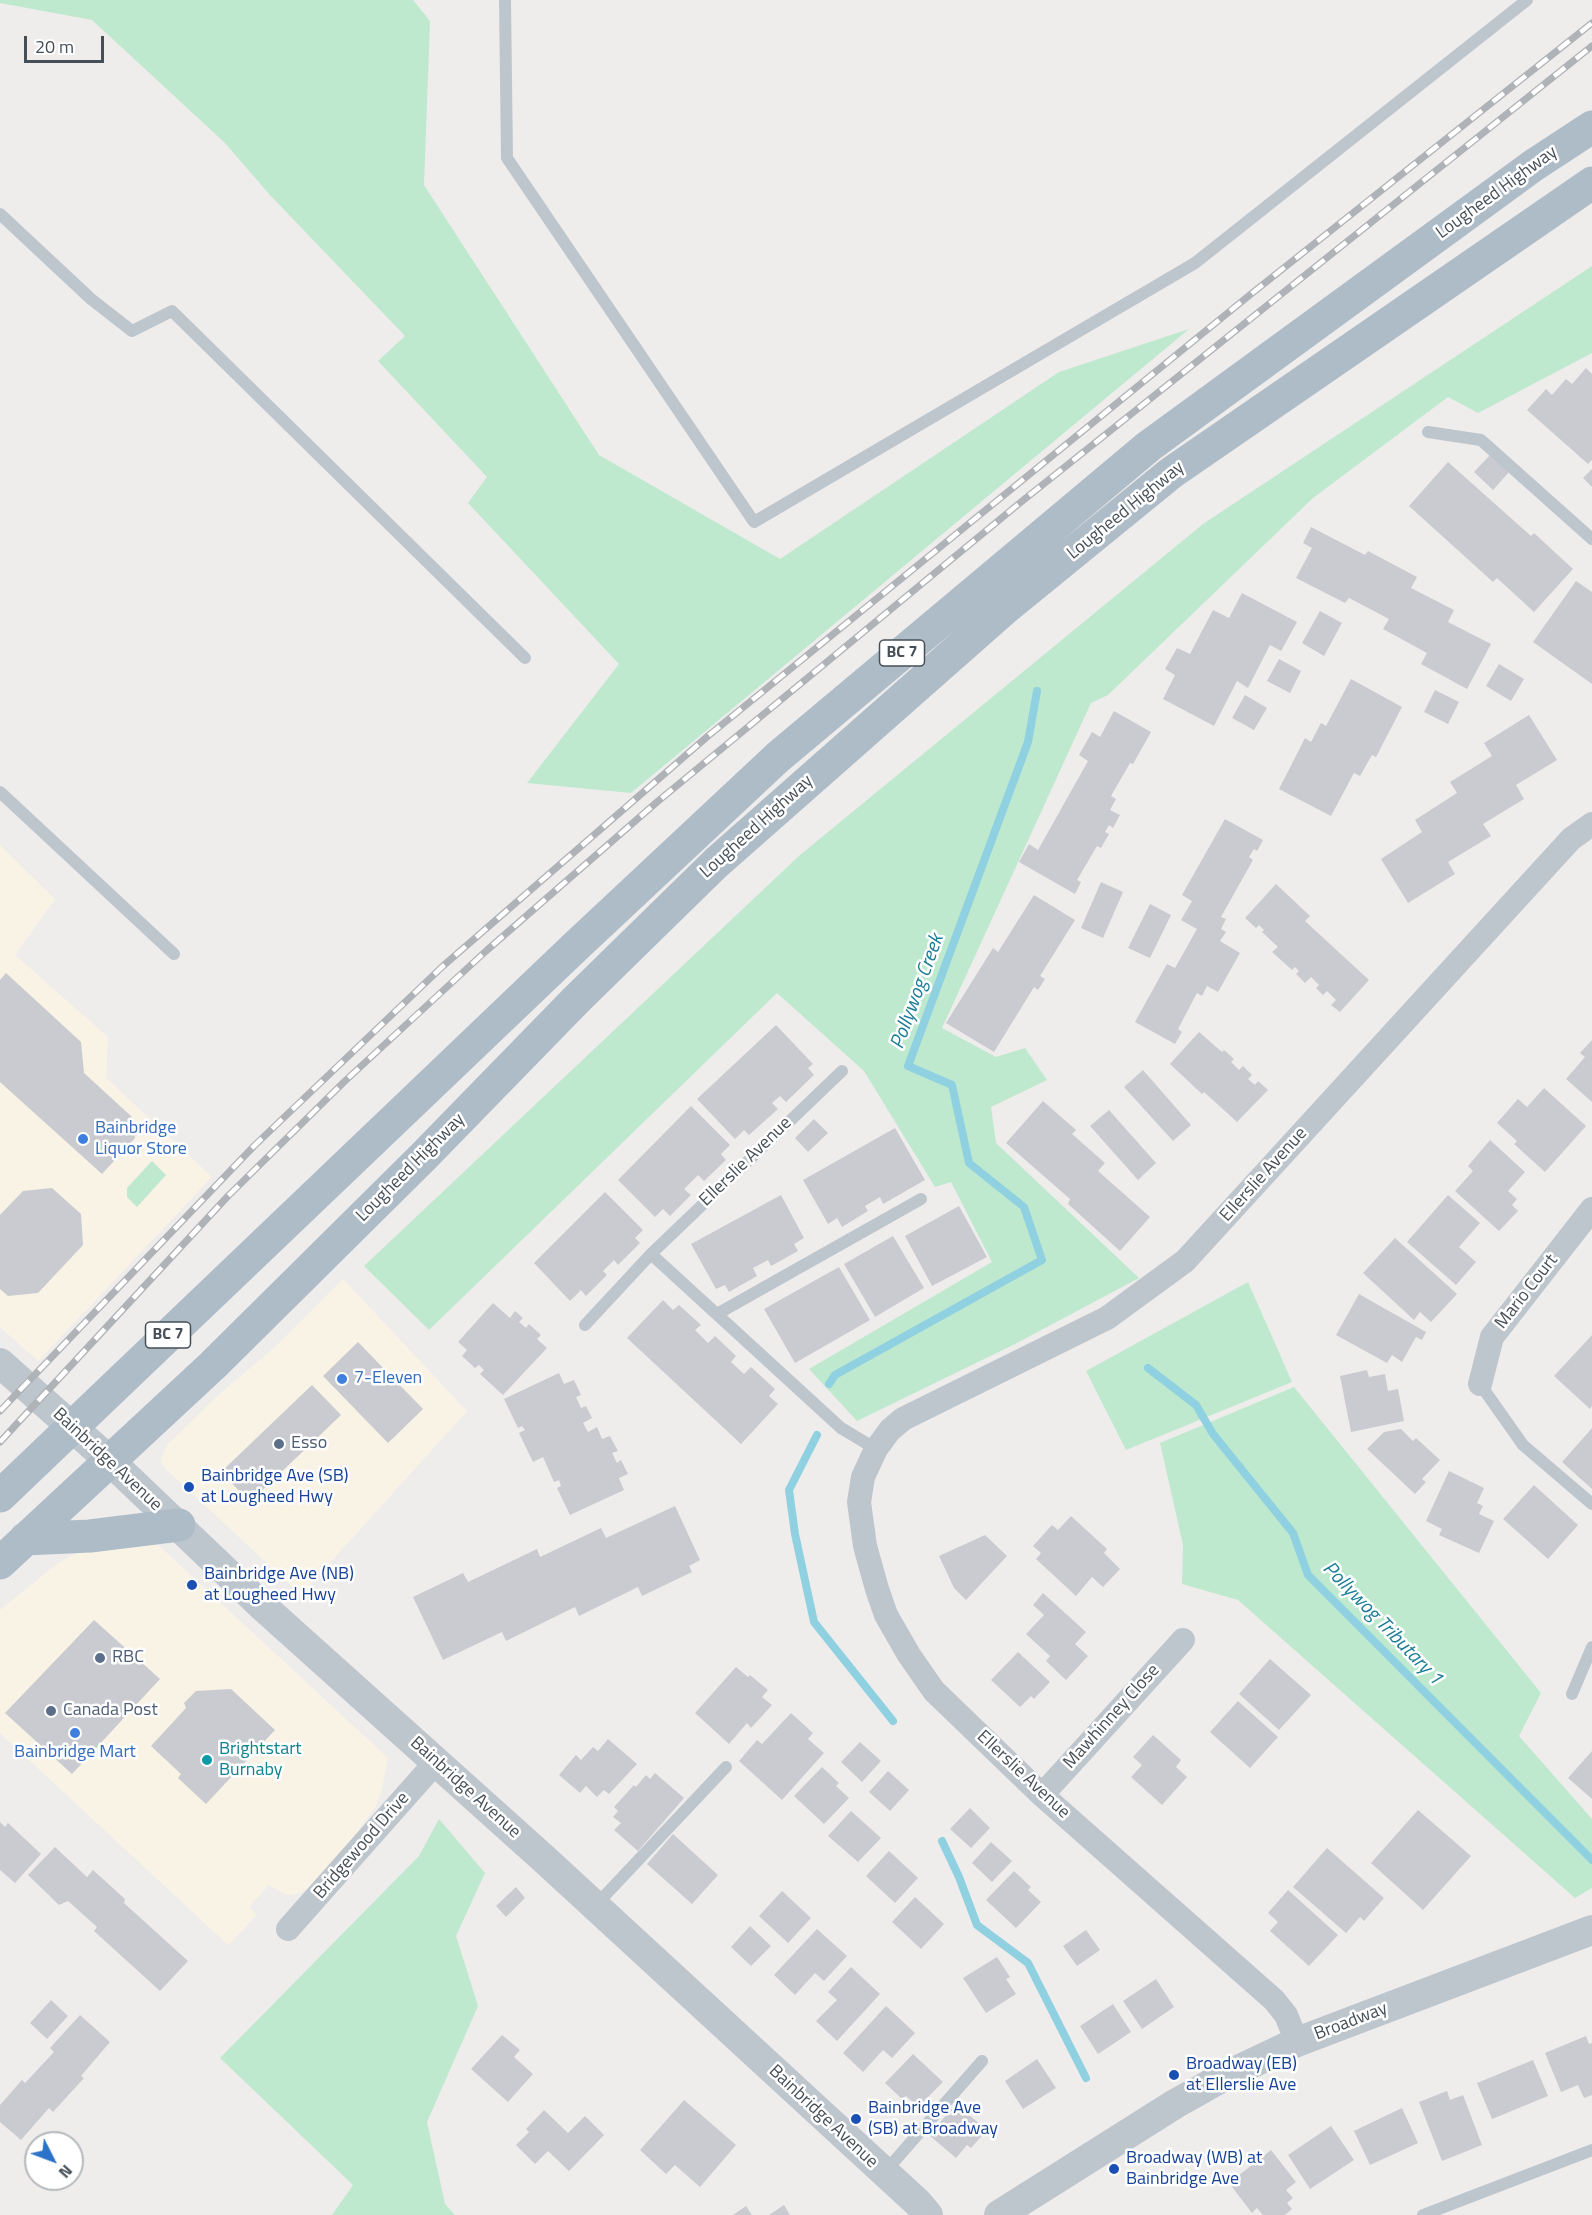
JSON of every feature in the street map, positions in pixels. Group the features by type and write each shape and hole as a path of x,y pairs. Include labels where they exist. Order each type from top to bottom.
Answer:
{"main road":[{"name":"Lougheed Highway","path":"0,1496 575,947 778,757 1149,446 1534,165 1592,127"},
{"name":"Lougheed Highway","path":"0,1563 213,1365 330,1250 576,1000 716,863 1003,610 1172,473 1592,183"},
{"path":"25,1539 90,1536 178,1525"}],"street":[{"name":"Ellerslie Avenue","path":"1297,2042 1286,2015 1274,2000 1042,1795 934,1691 909,1655 886,1615 865,1546 859,1502 863,1477 876,1449 890,1430 903,1419 1107,1318 1185,1261 1571,839 1592,824"},
{"name":"Mario Court","path":"1480,1384 1492,1337 1592,1209"},
{"name":"Bainbridge Avenue","path":"0,1363 110,1461 260,1604 595,1906 918,2203 928,2215"},
{"name":"Mawhinney Close","path":"1042,1795 1183,1640"},
{"name":"Bridgewood Drive","path":"288,1929 436,1762"},
{"name":"Broadway","path":"999,2215 1175,2104 1223,2077 1297,2042 1592,1930"}],"lane":[{"path":"505,0 507,158 754,522 1195,263 1527,0"},
{"path":"0,214 91,299 132,331 172,311 525,658"},
{"path":"1428,432 1481,440 1592,539"},
{"path":"0,792 174,954"},
{"name":"Ellerslie Avenue","path":"585,1324 651,1254 842,1071"},
{"path":"717,1314 921,1200"},
{"path":"651,1254 841,1428 876,1449"},
{"path":"1480,1384 1523,1445 1592,1504"},
{"path":"1572,1695 1592,1647"},
{"path":"595,1906 726,1767"},
{"path":"884,2174 982,2061"},
{"path":"1423,2215 1592,2150"}],"shaded area":[{"path":"0,845 55,899 15,955 108,1037 106,1078 212,1177 38,1361 0,1327"},
{"path":"343,1279 467,1411 301,1595 167,1470 161,1462 161,1457 168,1444 213,1400 275,1347"},
{"path":"155,1542 388,1758 376,1806 355,1835 308,1888 300,1893 284,1894 269,1885 249,1907 257,1915 228,1945 0,1733 0,1610 58,1563 74,1554 91,1547"}],"green space":[{"path":"0,0 413,0 430,21 424,185 599,455 780,559 1059,372 1189,329 631,793 527,783 619,664 468,503 487,477 378,361 405,336 269,194 225,143 92,20 0,3"},
{"path":"1592,266 1592,353 1478,413 1448,397 1313,498 1108,695 1091,703 942,1028 996,1057 1025,1048 1047,1080 991,1107 996,1143 1139,1278 1017,1343 857,1421 809,1369 992,1262 951,1182 935,1187 864,1071 777,993 429,1330 364,1266 800,855 1203,524"},
{"path":"152,1161 166,1175 137,1207 127,1197 127,1188"},
{"path":"1248,1282 1292,1382 1126,1450 1086,1371"},
{"path":"1294,1387 1541,1693 1519,1736 1592,1819 1592,1888 1575,1898 1238,1600 1182,1584 1183,1545 1160,1443"},
{"path":"439,1819 485,1873 456,1936 478,2006 427,2122 445,2204 455,2215 332,2215 353,2185 220,2058 419,1856"}],"building":[{"path":"1586,368 1592,374 1592,460 1588,464 1527,410 1546,389 1552,395 1566,379 1572,384"},
{"path":"1491,454 1510,471 1493,490 1474,472"},
{"path":"1448,462 1531,536 1534,533 1573,569 1534,612 1497,578 1493,582 1409,506"},
{"path":"1592,469 1592,487 1583,478"},
{"path":"1311,527 1365,555 1368,551 1417,577 1411,588 1454,610 1448,622 1491,644 1467,689 1421,664 1427,653 1383,629 1389,619 1349,598 1345,603 1296,578 1312,548 1303,543"},
{"path":"1576,581 1592,592 1592,684 1533,642"},
{"path":"1242,593 1297,622 1281,651 1270,645 1248,688 1237,681 1214,726 1163,699 1175,675 1165,669 1177,648 1190,654 1213,610 1229,618"},
{"path":"1320,611 1342,623 1324,656 1302,643"},
{"path":"1279,659 1301,671 1290,693 1267,681"},
{"path":"1499,664 1524,679 1511,701 1486,686"},
{"path":"1351,679 1402,707 1376,757 1372,755 1360,776 1354,773 1331,816 1279,789 1305,738 1311,742 1321,723 1326,726"},
{"path":"1435,690 1459,702 1448,724 1424,712"},
{"path":"1245,695 1267,708 1254,730 1232,718"},
{"path":"1114,711 1151,732 1111,796 1116,799 1110,810 1120,815 1113,828 1109,825 1105,832 1109,834 1101,848 1097,846 1077,880 1081,882 1075,894 1019,862 1029,844 1038,850 1088,761 1079,755 1092,732 1100,737"},
{"path":"1529,715 1557,760 1516,785 1524,799 1483,824 1491,836 1448,862 1455,874 1408,903 1381,859 1422,832 1415,820 1457,793 1450,782 1492,756 1484,743"},
{"path":"1225,819 1263,840 1257,851 1254,849 1249,857 1253,860 1221,917 1226,919 1221,929 1226,932 1220,941 1240,953 1218,992 1207,986 1202,996 1197,993 1178,1029 1182,1032 1175,1044 1135,1022 1167,964 1175,968 1197,929 1181,920 1192,901 1182,895"},
{"path":"1101,882 1123,892 1103,938 1081,928"},
{"path":"1276,884 1310,916 1305,921 1369,980 1340,1012 1331,1005 1336,1000 1327,991 1323,995 1316,988 1319,985 1311,977 1305,983 1296,974 1299,971 1295,967 1292,970 1272,952 1278,947 1262,932 1264,930 1259,925 1256,928 1245,918"},
{"path":"1034,895 1075,920 1040,976 1045,979 1038,990 1034,987 994,1052 946,1023 993,948 998,952"},
{"path":"1150,904 1171,915 1150,958 1128,948"},
{"path":"6,973 81,1042 84,1073 132,1117 135,1138 102,1174 0,1082 0,980"},
{"path":"776,1025 813,1064 808,1068 814,1075 786,1102 780,1096 772,1103 778,1109 749,1135 744,1130 735,1139 697,1099"},
{"path":"1199,1032 1234,1059 1231,1062 1239,1070 1243,1066 1252,1075 1248,1079 1255,1085 1258,1081 1268,1090 1237,1122 1170,1064"},
{"path":"1592,1040 1592,1102 1566,1079 1585,1057 1580,1053"},
{"path":"1143,1070 1191,1125 1173,1141 1124,1087"},
{"path":"1544,1088 1586,1126 1545,1172 1514,1144 1517,1141 1497,1123 1518,1099 1527,1107"},
{"path":"1043,1101 1076,1130 1072,1134 1105,1163 1098,1171 1150,1217 1120,1251 1068,1204 1070,1199 1006,1143"},
{"path":"691,1106 730,1145 721,1154 726,1160 704,1181 698,1175 684,1189 691,1195 670,1216 663,1209 655,1217 618,1180"},
{"path":"1109,1110 1156,1163 1138,1180 1090,1126"},
{"path":"814,1119 828,1133 808,1152 795,1138"},
{"path":"895,1128 925,1180 883,1204 880,1197 865,1206 868,1211 842,1227 837,1218 828,1224 803,1180"},
{"path":"1490,1140 1525,1172 1508,1191 1517,1199 1512,1205 1518,1211 1499,1231 1455,1191 1473,1171 1468,1166"},
{"path":"52,1188 81,1214 83,1245 38,1293 8,1296 0,1289 0,1215 23,1191"},
{"path":"605,1192 643,1230 635,1238 640,1243 618,1265 614,1260 603,1271 607,1275 586,1296 581,1290 570,1301 534,1263"},
{"path":"781,1195 804,1238 794,1244 798,1251 771,1266 768,1260 753,1268 757,1276 729,1292 725,1285 716,1289 691,1244"},
{"path":"1448,1195 1480,1223 1459,1247 1476,1262 1456,1285 1407,1242"},
{"path":"959,1206 987,1257 932,1286 905,1236"},
{"path":"893,1236 924,1288 875,1317 844,1264"},
{"path":"1395,1238 1457,1294 1431,1322 1420,1312 1414,1320 1363,1273"},
{"path":"839,1267 870,1320 795,1363 764,1309"},
{"path":"1359,1294 1426,1332 1422,1340 1416,1337 1402,1362 1392,1355 1387,1363 1336,1335"},
{"path":"663,1300 673,1310 679,1305 701,1325 695,1330 708,1343 715,1336 736,1356 731,1362 744,1374 751,1367 775,1389 769,1396 778,1404 741,1444 627,1338"},
{"path":"493,1303 510,1318 515,1311 523,1318 519,1322 526,1328 529,1324 541,1335 537,1339 547,1348 503,1395 480,1374 484,1370 479,1365 475,1368 462,1356 467,1350 458,1342"},
{"path":"1592,1335 1592,1406 1590,1409 1554,1376"},
{"path":"358,1342 423,1409 388,1443 323,1376"},
{"path":"1367,1370 1369,1377 1385,1374 1388,1391 1398,1389 1404,1421 1351,1432 1340,1376"},
{"path":"559,1373 564,1384 574,1380 581,1395 576,1397 581,1408 586,1406 592,1418 583,1423 588,1432 597,1427 602,1439 610,1436 618,1451 612,1453 617,1463 621,1460 628,1474 619,1478 624,1490 570,1515 557,1488 561,1486 559,1480 554,1482 543,1457 533,1462 519,1433 525,1430 522,1426 518,1428 504,1399"},
{"path":"312,1385 341,1415 250,1502 221,1472"},
{"path":"1592,1428 1592,1489 1562,1462"},
{"path":"1401,1429 1413,1441 1416,1438 1440,1460 1422,1479 1426,1482 1415,1494 1367,1449 1384,1432"},
{"path":"1449,1471 1484,1488 1477,1503 1483,1506 1479,1514 1494,1521 1479,1553 1439,1535 1442,1529 1426,1521"},
{"path":"1534,1485 1578,1525 1548,1559 1503,1519"},
{"path":"675,1506 700,1560 689,1566 692,1572 642,1596 638,1587 579,1616 575,1607 506,1641 502,1632 443,1660 413,1597 463,1573 468,1582 537,1549 540,1557 601,1528 606,1538"},
{"path":"1071,1516 1107,1549 1104,1553 1120,1569 1103,1587 1092,1577 1076,1596 1036,1559 1041,1553 1033,1546 1052,1525 1058,1530"},
{"path":"985,1535 1007,1556 966,1600 954,1588 939,1556"},
{"path":"1043,1593 1086,1632 1075,1644 1088,1656 1066,1680 1046,1661 1050,1656 1026,1634 1044,1615 1033,1605"},
{"path":"94,1620 160,1679 72,1774 5,1713"},
{"path":"1018,1652 1050,1682 1034,1699 1031,1696 1020,1707 991,1680"},
{"path":"1270,1659 1311,1695 1279,1730 1239,1694"},
{"path":"736,1667 768,1690 762,1697 772,1705 751,1728 747,1723 729,1744 695,1713"},
{"name":"Brightstart Burnaby","path":"231,1689 275,1730 206,1804 178,1778 181,1774 151,1746 186,1708 184,1703 196,1691"},
{"path":"1238,1701 1278,1737 1250,1768 1210,1732"},
{"path":"791,1713 813,1733 808,1739 824,1753 782,1800 739,1761 757,1740 762,1744"},
{"path":"1153,1735 1181,1760 1176,1767 1187,1777 1162,1805 1131,1777 1142,1765 1133,1757"},
{"path":"608,1739 637,1764 609,1794 604,1790 597,1797 586,1786 580,1793 559,1775 576,1755 581,1760 593,1747 598,1751"},
{"path":"860,1742 881,1761 862,1782 841,1762"},
{"path":"1592,1751 1592,1799 1568,1778"},
{"path":"822,1767 839,1783 836,1786 849,1798 824,1824 794,1796"},
{"path":"888,1771 909,1790 890,1811 869,1792"},
{"path":"655,1773 684,1798 638,1851 614,1830 621,1823 613,1817 618,1811 614,1807 646,1775 650,1779"},
{"path":"970,1808 990,1828 971,1848 950,1829"},
{"path":"1418,1810 1471,1856 1423,1910 1371,1863"},
{"path":"851,1811 881,1838 858,1862 828,1836"},
{"path":"0,1822 5,1827 8,1823 41,1854 15,1883 0,1870"},
{"path":"673,1834 718,1875 692,1904 647,1864"},
{"path":"991,1842 1012,1861 992,1882 972,1863"},
{"path":"55,1847 87,1877 93,1870 125,1899 124,1903 188,1961 160,1991 94,1931 97,1927 68,1901 59,1905 28,1875"},
{"path":"1327,1848 1384,1898 1364,1921 1360,1917 1346,1933 1293,1887"},
{"path":"889,1851 918,1878 895,1903 866,1876"},
{"path":"1014,1871 1031,1887 1028,1890 1041,1902 1016,1928 986,1900"},
{"path":"516,1887 525,1898 506,1917 496,1906"},
{"path":"1288,1890 1338,1935 1309,1966 1270,1931 1278,1922 1268,1913"},
{"path":"782,1891 811,1918 788,1943 759,1916"},
{"path":"915,1897 944,1924 921,1949 892,1922"},
{"path":"750,1926 771,1946 751,1966 731,1947"},
{"path":"817,1929 847,1956 824,1981 815,1973 795,1995 774,1975"},
{"path":"1086,1930 1100,1950 1077,1966 1063,1946"},
{"path":"997,1957 1010,1977 1006,1979 1016,1994 986,2013 963,1978"},
{"path":"851,1967 880,1994 837,2041 816,2021 837,2000 828,1992"},
{"path":"1156,1979 1174,2007 1142,2029 1123,2001"},
{"path":"51,2000 68,2016 47,2039 30,2023"},
{"path":"1113,2004 1131,2032 1098,2054 1080,2026"},
{"path":"886,2006 915,2033 892,2058 883,2050 863,2072 843,2053"},
{"path":"80,2015 110,2042 81,2076 84,2078 53,2112 49,2108 29,2131 24,2131 21,2140 0,2122 0,2105 22,2080 25,2083 54,2052 50,2048"},
{"path":"502,2035 520,2050 514,2057 533,2074 508,2102 471,2069"},
{"path":"1586,2036 1589,2044 1592,2043 1592,2095 1584,2098 1578,2085 1561,2092 1545,2053"},
{"path":"913,2054 943,2082 918,2107 906,2096 902,2099 885,2083"},
{"path":"1037,2059 1056,2088 1023,2109 1005,2081"},
{"path":"1533,2060 1548,2096 1492,2119 1477,2083"},
{"path":"1447,2091 1450,2100 1463,2095 1482,2145 1442,2161 1419,2102"},
{"path":"684,2100 736,2145 700,2187 675,2165 666,2174 640,2150"},
{"path":"956,2104 987,2130 971,2148 967,2145 956,2158 929,2135"},
{"path":"1402,2108 1418,2143 1370,2165 1354,2131"},
{"path":"544,2110 568,2133 585,2116 604,2135 569,2171 548,2151 535,2164 516,2145 529,2132 526,2129"},
{"path":"1331,2126 1354,2160 1310,2189 1288,2155"},
{"path":"1271,2150 1296,2182 1286,2190 1293,2198 1287,2203 1292,2209 1285,2215 1263,2215 1257,2208 1252,2213 1229,2183"},
{"path":"784,2205 790,2215 769,2215"},
{"path":"746,2206 752,2215 733,2215"}],"waterway":[{"name":"Pollywog Creek","path":"829,1384 835,1375 1042,1260 1024,1207 969,1163 952,1085 908,1066 1028,742 1037,691"},
{"name":"Pollywog Tributary 1","path":"1148,1368 1196,1405 1213,1434 1293,1533 1308,1575 1592,1860"},
{"name":"Pollywog Creek","path":"817,1435 789,1490 795,1534 814,1622 893,1721"},
{"name":"Pollywog Creek","path":"942,1841 959,1877 977,1925 1028,1963 1086,2078"}],"railway":[{"path":"0,1411 254,1146 443,966 708,736 1251,294 1592,23"},
{"path":"0,1442 228,1196 345,1081 486,951 657,802 1021,502 1592,46"}],"place":[{"name":"Bainbridge Liquor Store","path":"83,1139"},
{"name":"7-Eleven","path":"342,1379"},
{"name":"Esso","path":"279,1444"},
{"name":"Bainbridge Ave (SB) at Lougheed Hwy","path":"189,1487"},
{"name":"Bainbridge Ave (NB) at Lougheed Hwy","path":"192,1585"},
{"name":"RBC","path":"100,1658"},
{"name":"Canada Post","path":"51,1711"},
{"name":"Bainbridge Mart","path":"75,1733"},
{"name":"Brightstart Burnaby","path":"207,1760"},
{"name":"Broadway (EB) at Ellerslie Ave","path":"1174,2075"},
{"name":"Bainbridge Ave (SB) at Broadway","path":"856,2119"},
{"name":"Broadway (WB) at Bainbridge Ave","path":"1114,2169"}]}
